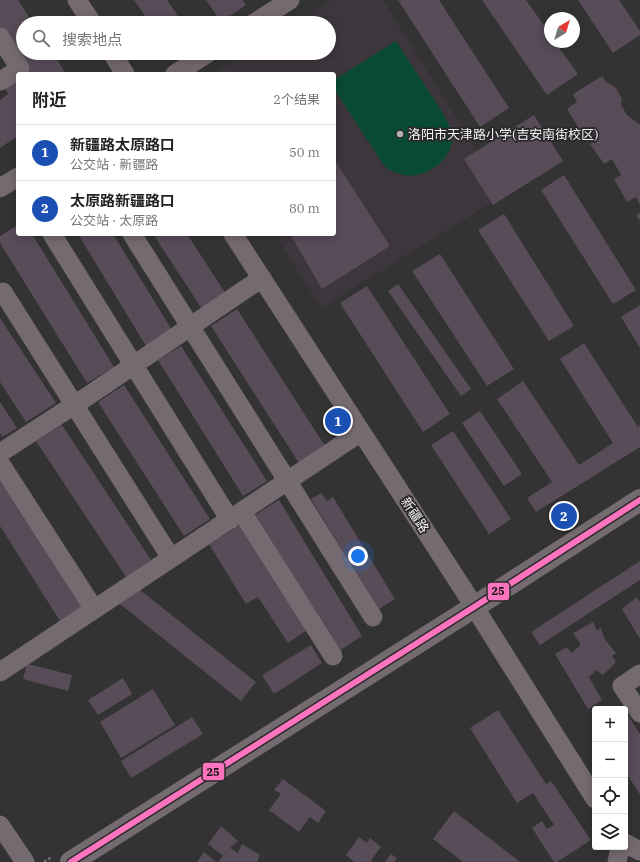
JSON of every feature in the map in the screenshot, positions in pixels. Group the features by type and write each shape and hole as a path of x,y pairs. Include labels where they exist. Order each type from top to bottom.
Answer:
{"main road":[{"path":"71,862 640,500"}],"street":[{"path":"76,0 87,16"},
{"path":"265,16 290,0"},
{"path":"0,37 20,69 0,81"},
{"path":"116,60 124,72"},
{"path":"178,72 197,60"},
{"path":"0,188 16,178"},
{"path":"53,236 133,365 333,656"},
{"path":"133,236 373,617"},
{"name":"新疆路","path":"234,236 474,607 592,793"},
{"path":"0,453 262,278"},
{"path":"3,292 171,558"},
{"path":"0,672 361,432"},
{"path":"0,463 94,610"},
{"path":"640,674 622,686 640,713"},
{"path":"0,824 25,862"},
{"path":"628,845 640,851"},
{"path":"617,862 619,850"}],"shaded area":[{"name":"洛阳市天津路小学(吉安南街校区)","path":"332,0 383,0 504,195 321,308 276,236 336,236 336,72 216,72 236,60 336,60 336,16 306,16"}],"green space":[{"path":"396,41 449,124 452,141 445,157 433,169 411,176 396,173 385,167 336,92 336,79"}],"building":[{"path":"0,0 18,0 28,16 16,16 16,51 0,27"},
{"path":"134,0 167,0 178,16 145,16"},
{"path":"206,0 243,0 246,5 230,16 217,16"},
{"path":"398,0 439,0 509,108 480,127"},
{"path":"482,0 526,0 544,26 544,48 559,48 578,74 547,95"},
{"path":"578,0 619,0 640,31 640,35 613,53"},
{"path":"22,60 57,60 65,72 30,72"},
{"path":"602,76 606,82 616,88 622,99 621,105 627,115 640,125 640,205 636,197 627,202 614,179 621,175 612,159 604,164 590,144 597,139 590,126 581,132 567,109 577,102 573,94"},
{"path":"16,82 16,137 0,148 0,100 8,94 4,87"},
{"path":"534,115 563,161 493,205 464,159"},
{"path":"336,162 390,246 322,289 291,236 336,236"},
{"path":"564,175 636,290 613,304 541,190"},
{"path":"640,213 640,221 636,215"},
{"path":"504,214 574,326 549,341 478,230"},
{"path":"16,226 16,236 33,236 114,367 87,383 0,243 0,236"},
{"path":"79,236 114,236 172,330 146,346"},
{"path":"154,236 188,236 226,294 202,309"},
{"path":"440,254 514,369 487,386 412,271"},
{"path":"398,284 471,389 461,396 388,291"},
{"path":"367,286 450,414 423,432 340,303"},
{"path":"640,305 640,348 621,317"},
{"path":"237,309 325,446 299,463 211,326"},
{"path":"0,318 56,403 26,422 0,382"},
{"path":"584,343 638,427 640,425 640,447 536,512 527,498 552,482 497,399 523,381 579,465 613,443 560,359"},
{"path":"181,346 267,481 243,496 158,360"},
{"path":"124,385 210,519 184,536 98,402"},
{"path":"0,402 17,428 2,437 0,433"},
{"path":"480,411 522,474 504,486 462,423"},
{"path":"62,425 151,560 126,577 36,441"},
{"path":"453,431 511,519 489,534 431,445"},
{"path":"0,473 84,606 60,621 0,526"},
{"path":"321,493 327,501 333,497 395,599 379,609 311,499"},
{"path":"279,500 362,636 339,651 255,515"},
{"path":"242,524 310,628 288,643 258,597 246,604 209,544"},
{"path":"640,561 640,580 540,645 531,632"},
{"path":"135,586 256,682 241,701 120,604"},
{"path":"637,597 640,602 640,639 622,609"},
{"path":"593,622 597,630 601,628 604,638 616,653 612,656 616,662 603,675 596,670 589,677 602,700 588,709 555,654 567,647 571,653 581,645 573,633"},
{"path":"311,645 322,663 274,694 262,675"},
{"path":"27,664 72,675 68,691 23,679"},
{"path":"123,678 132,694 98,715 88,700"},
{"path":"153,689 175,725 121,758 100,722"},
{"path":"498,710 546,784 551,781 591,840 557,862 554,862 532,828 542,821 547,829 554,825 533,793 517,803 470,728"},
{"path":"628,716 640,734 640,795 628,776"},
{"path":"192,717 203,734 131,778 121,761"},
{"path":"283,779 326,811 318,823 310,817 299,832 269,810 281,794 274,790"},
{"path":"454,811 520,862 463,862 433,839"},
{"path":"221,826 238,841 230,848 238,853 242,844 260,855 257,862 218,862 223,856 208,844"},
{"path":"359,837 367,843 370,838 381,847 371,860 374,862 354,862 346,855"},
{"path":"204,852 216,862 197,862"},
{"path":"391,854 397,858 394,862 385,862"}],"transit line":[{"name":"25","path":"71,862 640,500"}],"place":[{"name":"洛阳市天津路小学(吉安南街校区)","path":"400,134"},
{"name":"新疆路太原路口","path":"338,421"},
{"name":"太原路新疆路口","path":"564,516"}]}
